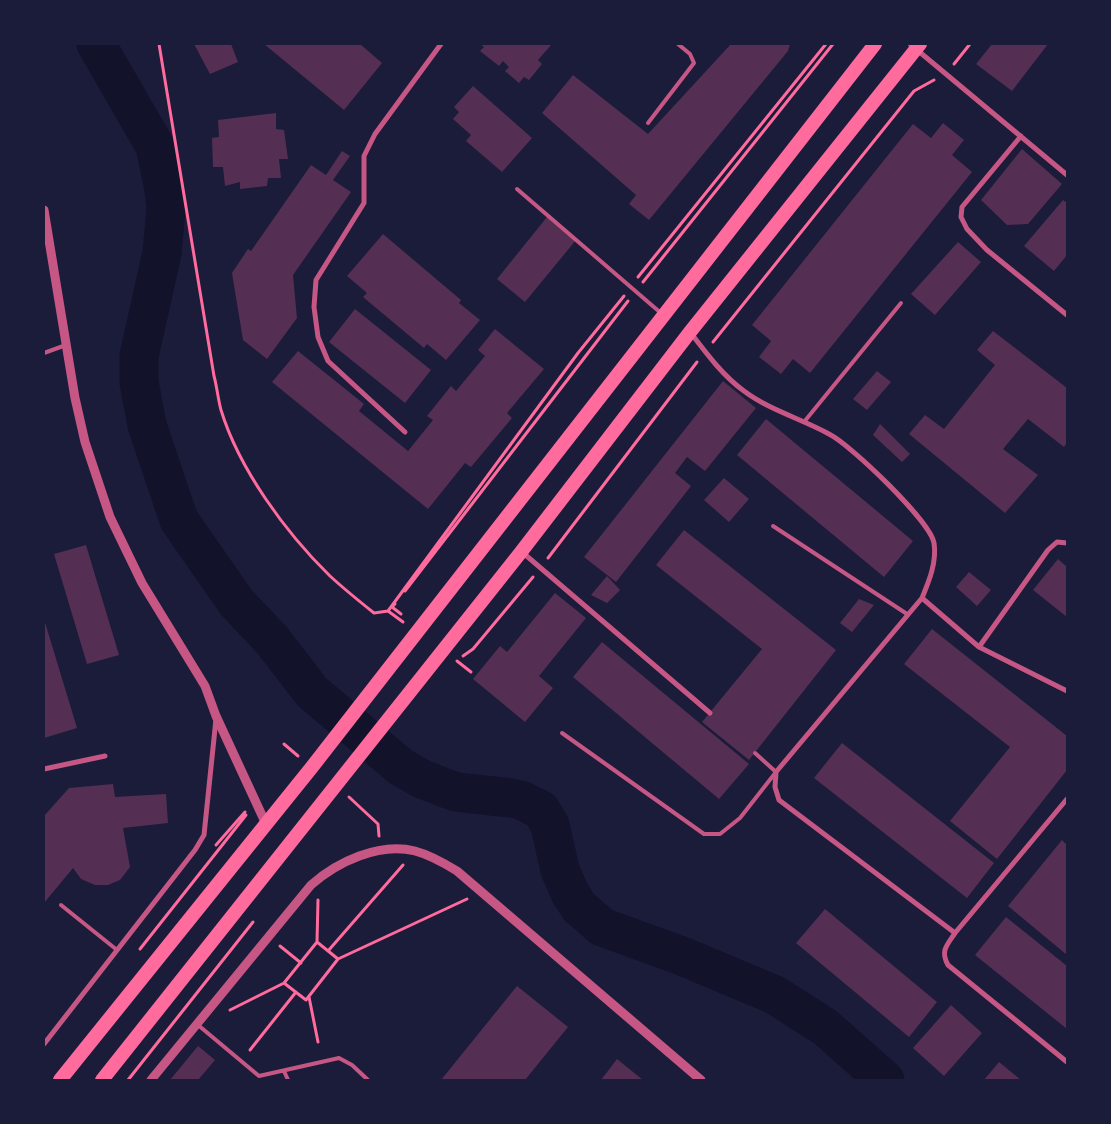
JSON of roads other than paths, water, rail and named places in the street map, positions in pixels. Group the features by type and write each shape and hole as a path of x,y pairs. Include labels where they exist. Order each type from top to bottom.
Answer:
{"highway":[{"path":"60,1080 402,652 875,44"},
{"path":"102,1080 340,781 425,670 521,552 690,332 916,45"}],"street":[{"path":"405,432 328,361 318,337 314,307 316,280 364,203 364,156 375,134 441,44"},
{"path":"916,45 946,74 1067,175"},
{"path":"1021,136 962,207 962,217 967,229 987,250 1067,315"},
{"path":"44,210 66,344 85,442 110,517 142,583 205,686 216,716 266,824"},
{"path":"690,332 731,381 745,392 831,435 848,446 912,509 934,540 935,552 929,582 922,598 776,772 775,788 779,800 955,933"},
{"path":"980,647 1048,550 1057,542 1067,542"},
{"path":"521,552 541,567 710,713"},
{"path":"922,598 980,647 1067,691"},
{"path":"44,1044 196,850 204,835 216,716"},
{"path":"44,769 105,756"},
{"path":"1067,799 955,933 944,949 944,957 948,965 1067,1062"},
{"path":"151,1080 311,885 325,873 341,864 381,851 399,849 414,850 430,856 457,872 701,1080"}],"lane":[{"path":"648,123 694,63 690,54 678,44"},
{"path":"517,189 664,315"},
{"path":"804,422 901,303"},
{"path":"44,353 66,344"},
{"path":"773,526 907,614"},
{"path":"562,733 704,834 720,834 740,818 776,772 755,753"},
{"path":"60,905 117,950"},
{"path":"196,1024 259,1076 339,1058 352,1065 368,1080"},
{"path":"284,1071 288,1080"}],"waterway":[{"path":"96,44 155,146 164,189 166,209 162,253 139,356 139,382 147,425 179,520 236,602 272,640 312,692 401,767 422,779 456,792 521,800 541,810 550,825 560,870 570,893 579,907 602,927 682,956 775,995 825,1027 885,1080"}]}
